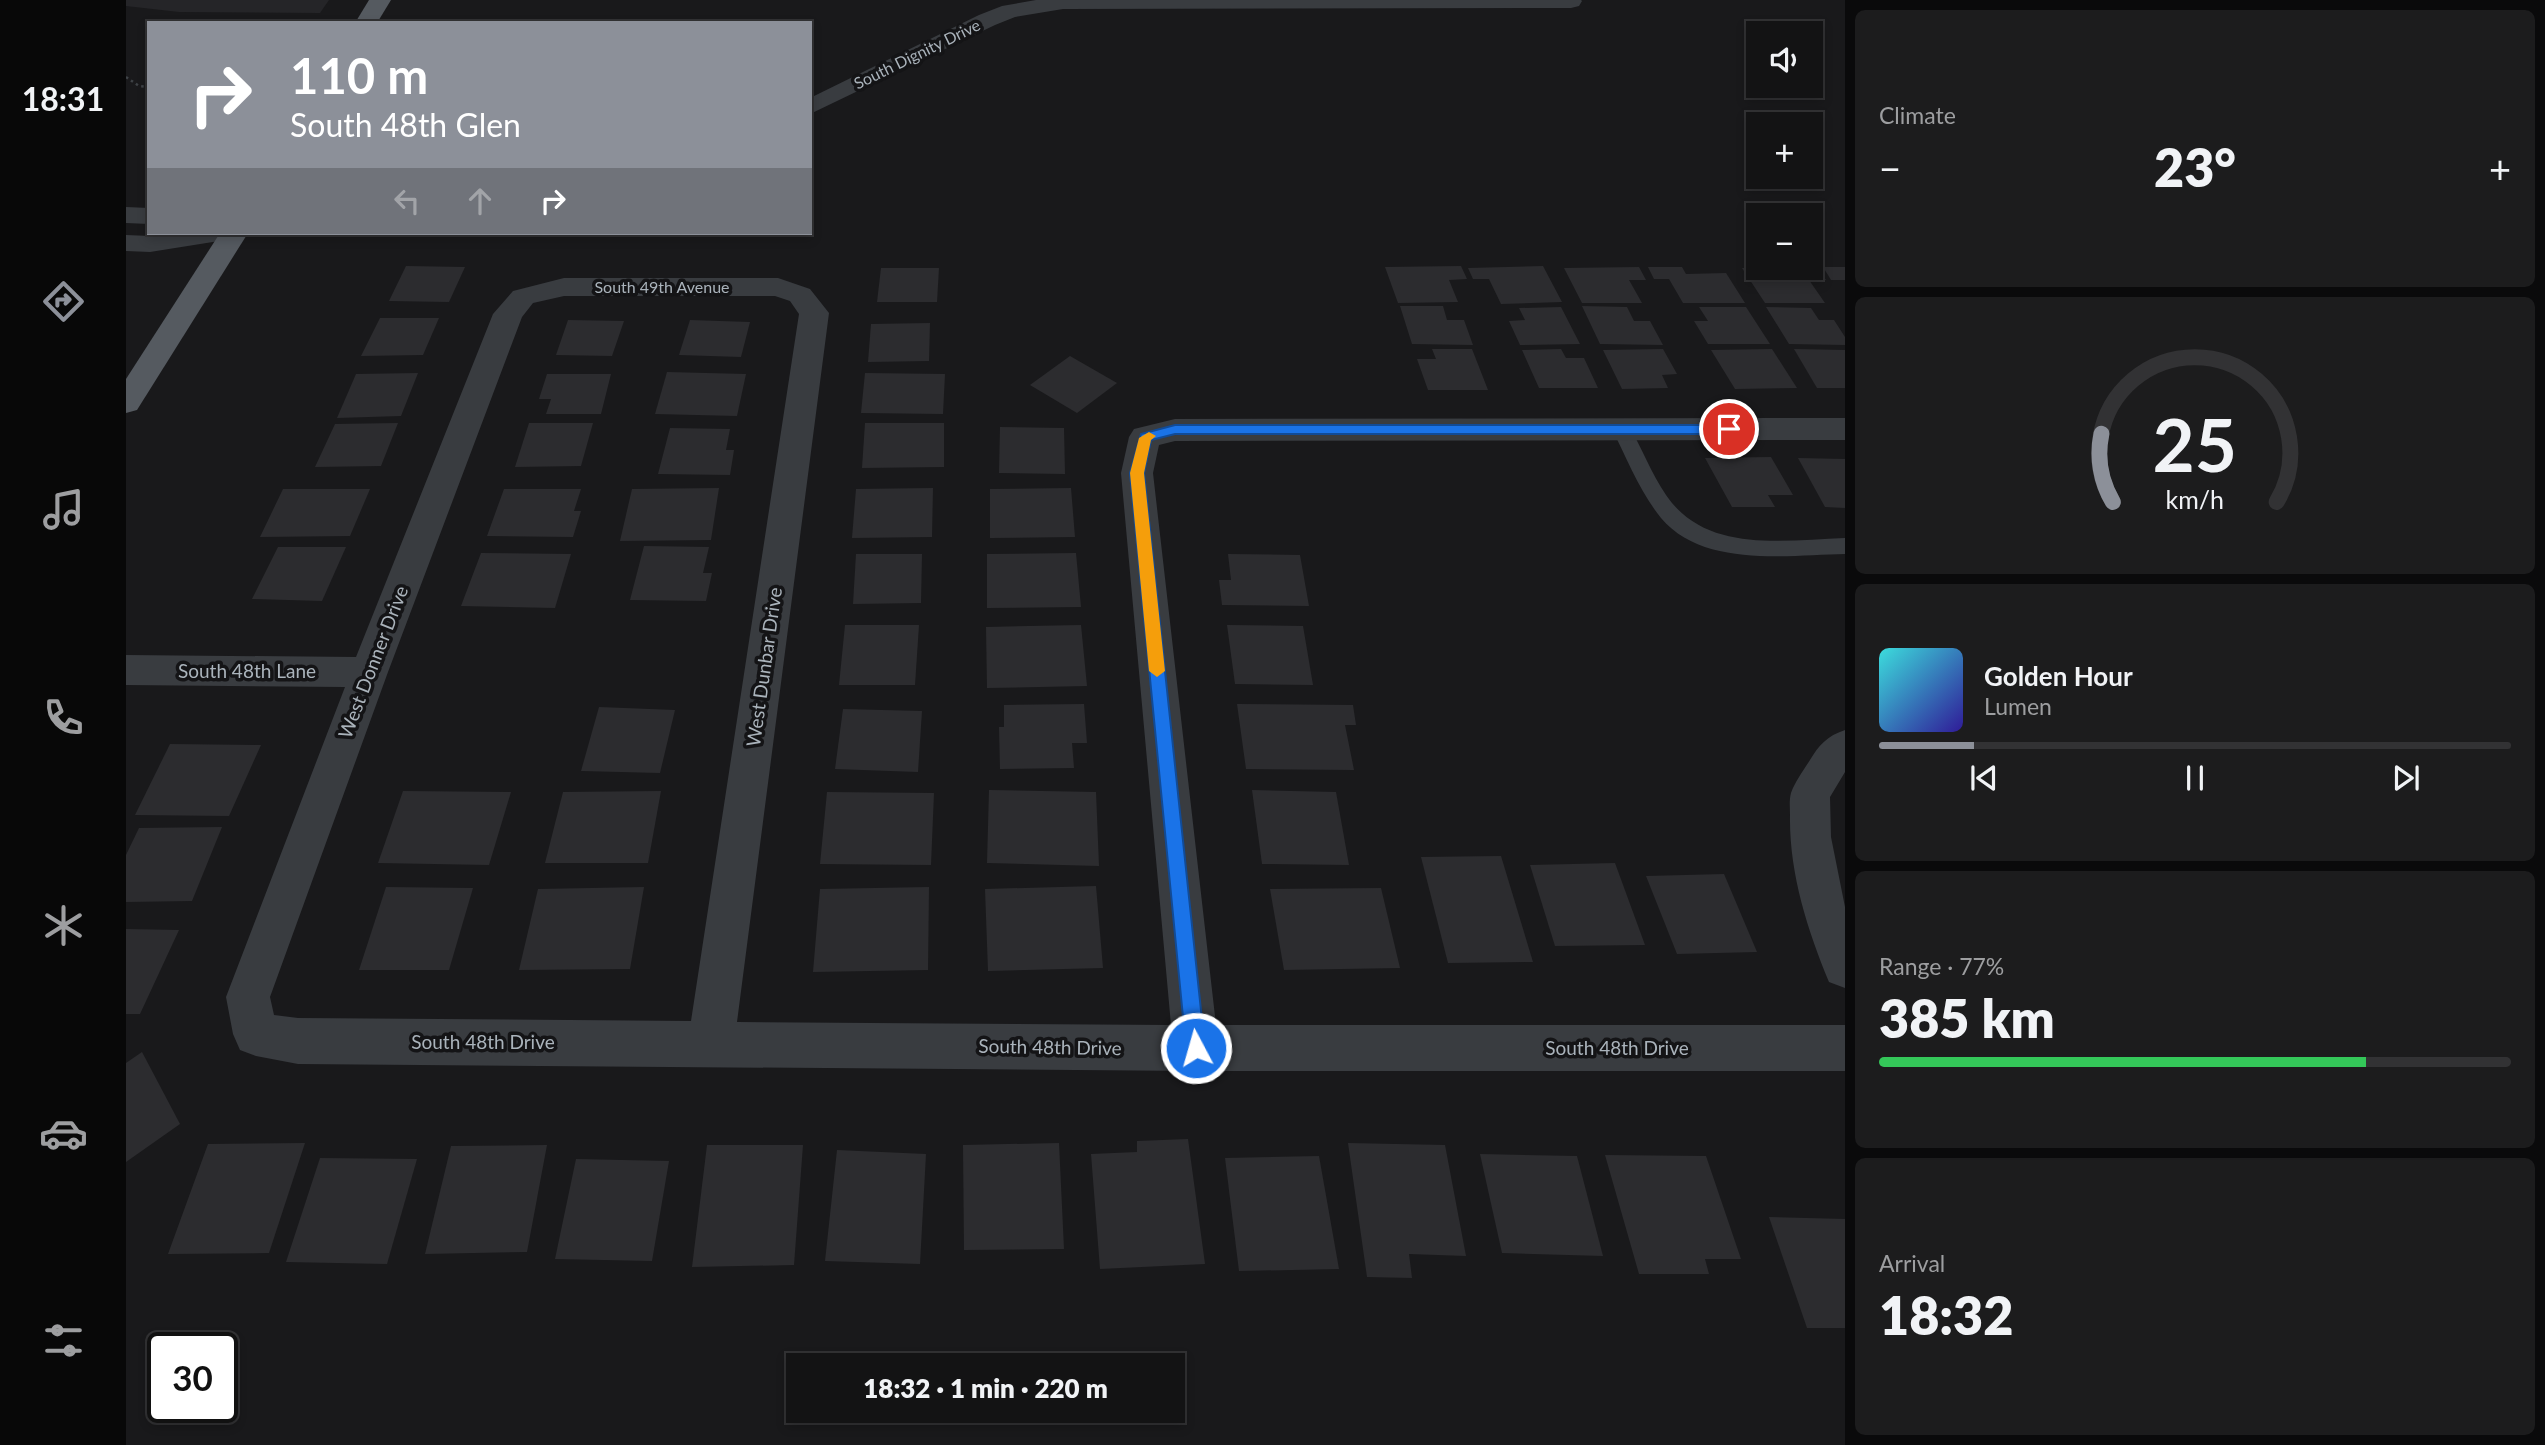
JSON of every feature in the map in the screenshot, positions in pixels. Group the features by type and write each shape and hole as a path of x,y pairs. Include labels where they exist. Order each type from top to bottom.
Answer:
{"main road":[{"path":"367,21 380,0"},
{"path":"126,403 233,235"}],"street":[{"name":"South Dignity Drive","path":"812,106 987,20 1010,11 1063,2 1571,0"},
{"path":"126,215 147,216"},
{"path":"126,243 150,244 206,235"},
{"name":"South 49th Avenue","path":"523,298 564,287 778,287 800,295"},
{"name":"West Dunbar Drive","path":"711,1044 814,313 800,295"},
{"name":"West Donner Drive","path":"256,1034 248,997 369,672 508,314 523,298"},
{"path":"1196,1048 1137,473 1145,438 1175,430 1845,429"},
{"name":"South 48th Lane","path":"126,670 369,672"},
{"path":"1845,746 1833,757 1810,795 1810,837 1822,903 1845,967"},
{"name":"South 48th Drive","path":"256,1034 298,1041 1196,1048 1845,1048"}],"lane":[{"path":"1621,429 1663,506 1677,523 1693,534 1735,545 1845,546"}],"path":[{"path":"126,77 139,86 147,87"}],"shaded area":[{"path":"126,0 329,0 320,13 179,12 126,6"}],"building":[{"path":"406,266 465,267 449,302 389,301"},
{"path":"1461,266 1467,279 1449,280 1458,302 1398,303 1385,267"},
{"path":"1543,266 1562,302 1501,304 1489,279 1473,279 1468,268"},
{"path":"1639,267 1646,280 1629,280 1642,303 1582,303 1564,268"},
{"path":"1648,267 1682,267 1686,274 1726,273 1745,303 1683,303 1669,279 1654,279"},
{"path":"1823,267 1845,267 1845,280 1831,280"},
{"path":"881,268 939,268 937,302 877,302"},
{"path":"1750,280 1809,280 1825,303 1765,303"},
{"path":"1400,306 1443,306 1447,320 1464,320 1473,345 1412,344"},
{"path":"1582,306 1627,307 1634,321 1650,321 1663,345 1600,344"},
{"path":"1561,307 1580,344 1520,345 1509,321 1525,320 1519,308"},
{"path":"1699,307 1746,307 1770,344 1708,344 1694,321 1708,321"},
{"path":"1766,307 1811,308 1819,320 1834,320 1845,337 1845,345 1789,344"},
{"path":"380,318 439,318 423,355 361,356"},
{"path":"568,320 624,321 612,356 556,355"},
{"path":"690,320 750,322 741,357 679,355"},
{"path":"930,323 929,361 868,362 871,324"},
{"path":"1432,349 1472,349 1488,390 1428,390 1417,359 1436,359"},
{"path":"1561,349 1566,358 1584,358 1598,388 1539,388 1522,350"},
{"path":"1663,349 1677,374 1662,375 1668,388 1622,389 1603,350"},
{"path":"1772,349 1797,388 1735,389 1711,350"},
{"path":"1794,349 1845,350 1845,388 1817,388"},
{"path":"1070,356 1117,383 1077,413 1030,385"},
{"path":"667,372 746,374 737,416 655,414"},
{"path":"418,373 401,416 337,418 356,374"},
{"path":"865,373 945,374 943,414 861,413"},
{"path":"547,374 611,374 601,414 546,414 551,399 539,399"},
{"path":"398,423 381,466 315,467 335,424"},
{"path":"529,423 593,423 581,466 515,467"},
{"path":"865,423 944,423 944,467 862,468"},
{"path":"1000,427 1064,428 1065,474 999,473"},
{"path":"670,428 730,429 726,450 734,450 730,475 658,474"},
{"path":"1771,457 1793,495 1768,495 1775,507 1732,507 1705,458"},
{"path":"1798,458 1845,459 1845,508 1825,507"},
{"path":"719,488 711,540 620,541 632,489"},
{"path":"933,488 932,537 852,538 856,489"},
{"path":"1071,488 1075,537 990,538 990,489"},
{"path":"283,489 370,489 350,536 260,537"},
{"path":"504,489 581,489 574,511 581,511 573,537 487,536"},
{"path":"644,546 709,547 703,573 712,573 706,601 630,600"},
{"path":"278,547 346,547 322,601 252,599"},
{"path":"481,553 571,554 555,608 461,606"},
{"path":"1076,553 1081,607 987,608 987,554"},
{"path":"856,554 922,554 921,603 853,604"},
{"path":"1228,554 1300,555 1309,606 1222,605 1219,580 1231,580"},
{"path":"845,625 919,625 915,685 839,685"},
{"path":"1081,625 1087,686 987,688 986,627"},
{"path":"1227,625 1303,626 1313,685 1235,684"},
{"path":"1084,704 1087,743 1072,743 1074,768 1000,769 999,727 1004,727 1004,705"},
{"path":"1237,704 1353,705 1356,725 1345,725 1354,770 1246,769"},
{"path":"599,707 675,710 660,773 581,771"},
{"path":"843,709 922,711 918,772 835,769"},
{"path":"170,744 261,745 229,816 135,815"},
{"path":"989,790 1096,792 1099,866 987,863"},
{"path":"1252,790 1336,792 1349,865 1262,864"},
{"path":"403,791 511,792 489,865 378,863"},
{"path":"661,791 648,863 545,863 563,792"},
{"path":"827,792 934,793 931,865 820,864"},
{"path":"222,827 192,901 126,902 126,855 139,828"},
{"path":"1501,856 1533,962 1448,963 1421,857"},
{"path":"1615,863 1645,945 1555,946 1530,865"},
{"path":"1724,874 1757,952 1677,954 1646,876"},
{"path":"1096,886 1103,968 988,971 985,889"},
{"path":"386,887 473,888 449,970 359,970"},
{"path":"644,887 630,969 519,970 538,889"},
{"path":"929,887 928,970 813,972 820,889"},
{"path":"1381,888 1400,968 1284,970 1270,889"},
{"path":"126,929 179,930 140,1014 126,1014"},
{"path":"142,1052 180,1124 126,1162 126,1063"},
{"path":"1188,1139 1205,1264 1100,1269 1091,1154 1137,1152 1137,1141"},
{"path":"305,1143 269,1253 168,1254 208,1144"},
{"path":"1059,1143 1064,1249 964,1250 963,1145"},
{"path":"1348,1143 1445,1145 1466,1256 1409,1254 1412,1278 1367,1277"},
{"path":"547,1145 527,1252 425,1254 451,1146"},
{"path":"707,1145 803,1145 794,1265 692,1267"},
{"path":"837,1150 926,1154 920,1264 825,1261"},
{"path":"1480,1154 1577,1156 1603,1256 1502,1253"},
{"path":"1605,1155 1706,1156 1741,1259 1705,1259 1709,1274 1639,1274"},
{"path":"1319,1156 1339,1269 1239,1271 1225,1158"},
{"path":"320,1158 417,1159 387,1264 286,1262"},
{"path":"576,1159 669,1161 652,1261 555,1259"},
{"path":"1769,1217 1845,1219 1845,1328 1807,1328"}],"slow traffic":[{"path":"1149,436 1145,438 1137,473 1157,671"}],"route":[{"path":"1196,1048 1137,473 1145,438 1175,430 1729,429"}]}
